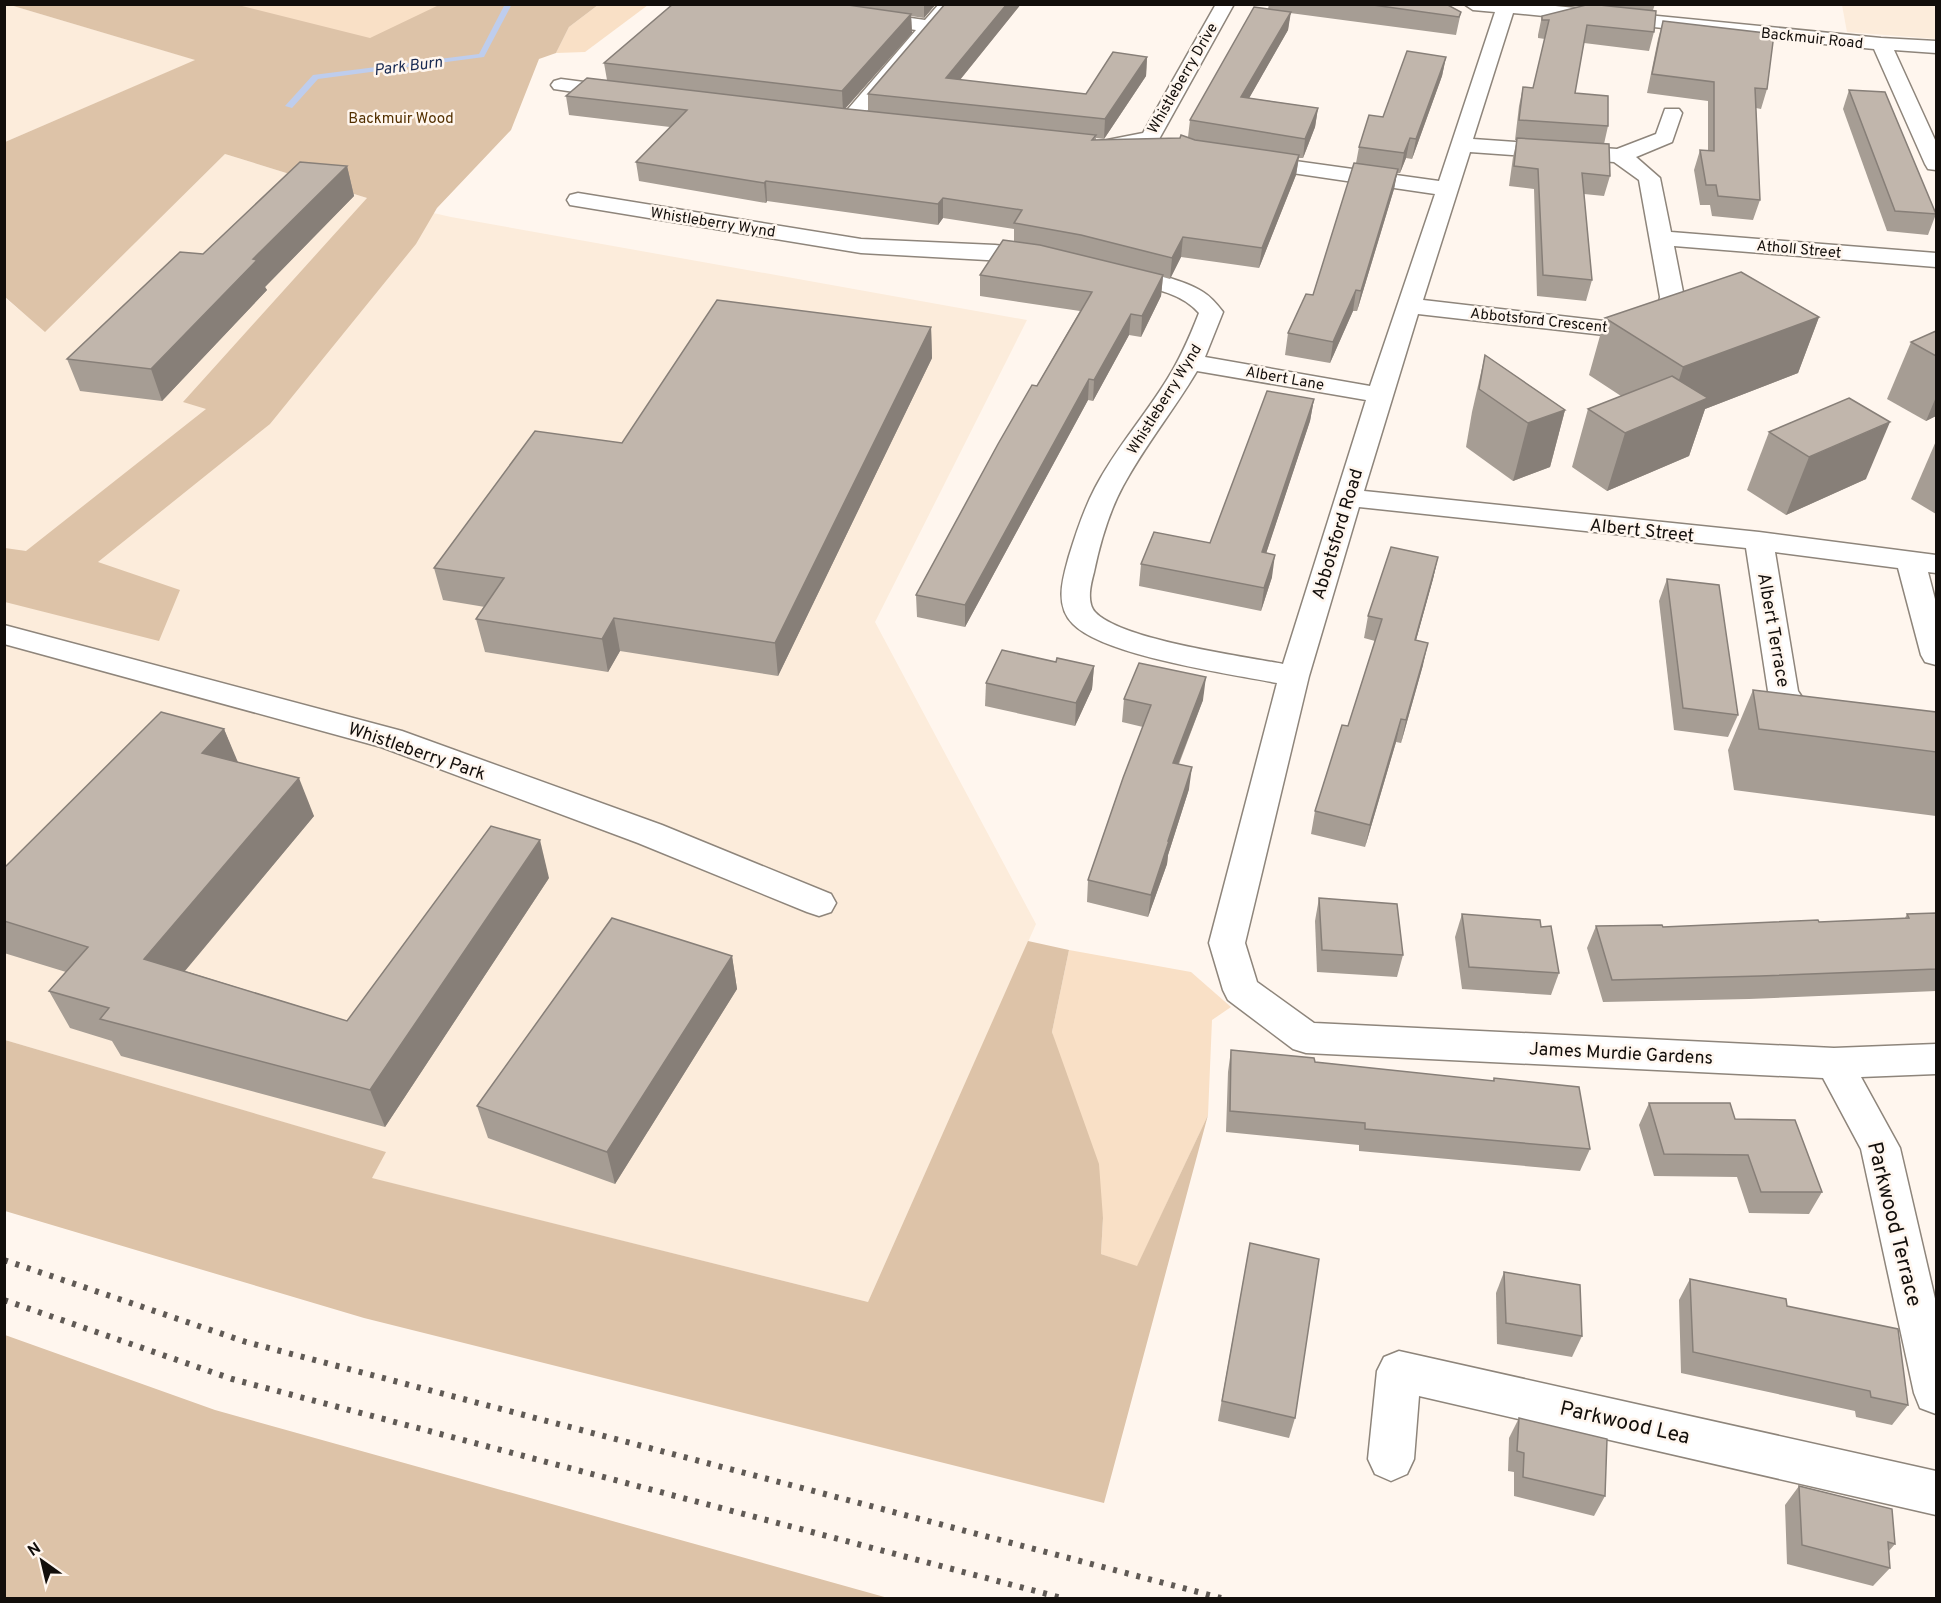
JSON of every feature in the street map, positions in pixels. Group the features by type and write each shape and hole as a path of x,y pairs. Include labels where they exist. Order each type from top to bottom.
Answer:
{"street":[{"path":"849,120 949,4"},
{"name":"Whistleberry Drive","path":"1081,145 1104,147 1151,137 1225,4"},
{"name":"Backmuir Road","path":"1473,4 1881,44 1936,47"},
{"name":"Abbotsford Road","path":"1306,1038 1241,990 1227,943 1294,676 1380,395 1411,306 1507,6"},
{"path":"854,16 931,27"},
{"path":"1881,44 1936,164"},
{"path":"561,85 644,95"},
{"path":"1463,144 1619,156 1665,138 1672,112"},
{"path":"827,117 872,122"},
{"path":"1151,137 1173,144"},
{"name":"Abbotsford Crescent","path":"1411,306 1604,328 1639,328 1658,322 1670,310 1672,297 1649,178 1636,166 1619,156"},
{"path":"1229,157 1448,189"},
{"name":"Whistleberry Wynd","path":"578,200 861,246 908,250 999,251 1063,262"},
{"name":"Atholl Street","path":"1661,238 1936,260"},
{"name":"Whistleberry Wynd","path":"1098,270 1188,293 1204,302 1211,312 1208,326 1190,362 1109,487 1098,512 1078,581 1076,602 1083,617 1107,632 1137,643 1294,676"},
{"name":"Albert Lane","path":"1190,362 1380,395"},
{"name":"Albert Street","path":"1348,498 1759,541 1924,562"},
{"name":"Albert Terrace","path":"1759,541 1783,691 1793,710 1820,728 1842,730"},
{"path":"1924,562 1936,655"},
{"name":"Whistleberry Park","path":"4,634 391,739 650,834 819,903"},
{"name":"James Murdie Gardens","path":"1306,1038 1834,1063 1936,1059"},
{"name":"Parkwood Terrace","path":"1834,1063 1880,1148 1936,1393"},
{"name":"Parkwood Lea","path":"1391,1459 1399,1371 1936,1493"}],"shaded area":[{"path":"5,5 10,5 196,60 5,142"},
{"path":"234,5 442,5 369,43"},
{"path":"598,5 648,5 585,52 556,53 569,27"},
{"path":"1842,5 1936,5 1936,39 1847,32"},
{"path":"225,154 367,198 451,217 1027,320 875,622 1036,924 868,1302 371,1178 385,1152 5,1040 4,297 45,331"},
{"path":"1069,950 1191,972 1231,1007 1212,1020 1208,1115 1137,1267 1101,1254 1103,1218 1052,1032"}],"green space":[{"name":"Backmuir Wood","path":"10,5 238,5 370,38 439,5 598,5 569,27 556,53 539,59 511,130 437,208 416,244 270,424 98,562 180,590 159,641 5,602 5,548 26,551 206,409 183,402 367,198 225,154 45,332 5,297 5,142 195,60"},
{"path":"1028,941 1069,950 1052,1032 1099,1164 1103,1218 1101,1254 1137,1266 1208,1115 1104,1503 364,1318 5,1211 5,1040 386,1152 372,1178 868,1302"},
{"path":"5,1335 215,1410 888,1598 5,1598"}],"building":[{"path":"673,4 841,4 911,14 842,91 604,63"},
{"path":"945,4 1007,4 946,78 1086,94 1113,52 1147,57 1105,119 868,94"},
{"path":"1366,4 1446,4 1461,12 1459,17"},
{"path":"1590,4 1656,11 1654,32 1587,25 1575,93 1608,96 1608,126 1519,120 1523,87 1533,88 1549,20 1542,20 1542,16"},
{"path":"1254,7 1291,12 1241,97 1318,108 1305,139 1190,120"},
{"path":"1663,21 1774,34 1767,89 1755,88 1760,200 1718,196 1716,185 1706,185 1700,150 1714,151 1714,82 1652,74"},
{"path":"1407,51 1446,57 1416,139 1410,138 1404,153 1359,147 1369,115 1383,117"},
{"path":"587,78 1096,135 1092,140 1180,138 1181,135 1195,140 1299,155 1262,248 1183,237 1172,258 1081,235 1014,223 1022,210 943,198 938,204 766,181 764,183 636,162 687,110 566,96"},
{"path":"1849,90 1885,92 1936,214 1895,211"},
{"path":"1517,138 1609,144 1610,176 1582,173 1592,280 1543,275 1538,169 1514,166"},
{"path":"300,162 347,166 253,259 257,260 151,369 67,359 180,252 203,254"},
{"path":"1354,163 1398,169 1361,291 1356,290 1333,342 1288,333 1306,294 1313,295"},
{"path":"1003,240 1040,245 1163,275 1142,316 1131,314 1094,380 1089,379 965,605 916,595 1032,385 1037,386 1092,292 980,275"},
{"path":"1741,272 1819,317 1683,367 1605,318"},
{"path":"717,300 931,327 775,643 614,618 602,639 476,619 504,578 434,568 535,431 622,443"},
{"path":"1936,331 1936,356 1911,342"},
{"path":"1485,355 1565,410 1528,423 1479,389"},
{"path":"1672,376 1708,398 1625,433 1588,409"},
{"path":"1267,391 1314,399 1262,552 1275,555 1264,588 1141,564 1154,532 1210,543"},
{"path":"1849,398 1890,422 1809,457 1769,432"},
{"path":"1391,547 1438,557 1415,640 1428,643 1406,720 1401,719 1370,825 1315,811 1342,725 1348,726 1382,619 1368,616"},
{"path":"1667,579 1719,585 1738,715 1683,708"},
{"path":"1002,650 1056,662 1057,658 1094,666 1076,703 986,683"},
{"path":"1139,663 1206,677 1173,763 1192,767 1151,895 1088,880 1151,705 1124,699"},
{"path":"1753,690 1936,712 1936,752 1759,729"},
{"path":"161,712 224,729 202,753 299,778 144,959 347,1021 491,826 540,840 370,1090 100,1019 109,1008 49,991 88,947 4,921 4,868"},
{"path":"1319,898 1397,904 1403,955 1322,950"},
{"path":"1936,913 1936,969 1760,976 1612,980 1596,926 1662,925 1663,927 1818,920 1819,922 1909,918 1907,914"},
{"path":"1462,914 1540,920 1541,927 1551,926 1559,973 1469,967"},
{"path":"612,918 732,956 607,1152 477,1106"},
{"path":"1231,1050 1314,1058 1315,1062 1494,1081 1494,1078 1579,1087 1590,1149 1365,1129 1365,1123 1230,1111"},
{"path":"1649,1103 1730,1103 1735,1119 1795,1120 1822,1192 1761,1192 1748,1155 1664,1154"},
{"path":"1250,1243 1319,1259 1295,1418 1222,1401"},
{"path":"1504,1272 1580,1285 1582,1336 1506,1323"},
{"path":"1690,1279 1786,1299 1787,1306 1898,1329 1908,1405 1871,1397 1870,1391 1693,1352"},
{"path":"1519,1418 1607,1439 1605,1496 1523,1477 1524,1453 1517,1451"},
{"path":"1799,1486 1892,1509 1895,1544 1888,1542 1890,1568 1802,1545"}],"waterway":[{"name":"Park Burn","path":"289,106 316,77 482,56 509,4"}],"railway":[{"path":"4,1260 246,1342 1221,1598"},
{"path":"4,1300 232,1379 1062,1598"}]}
